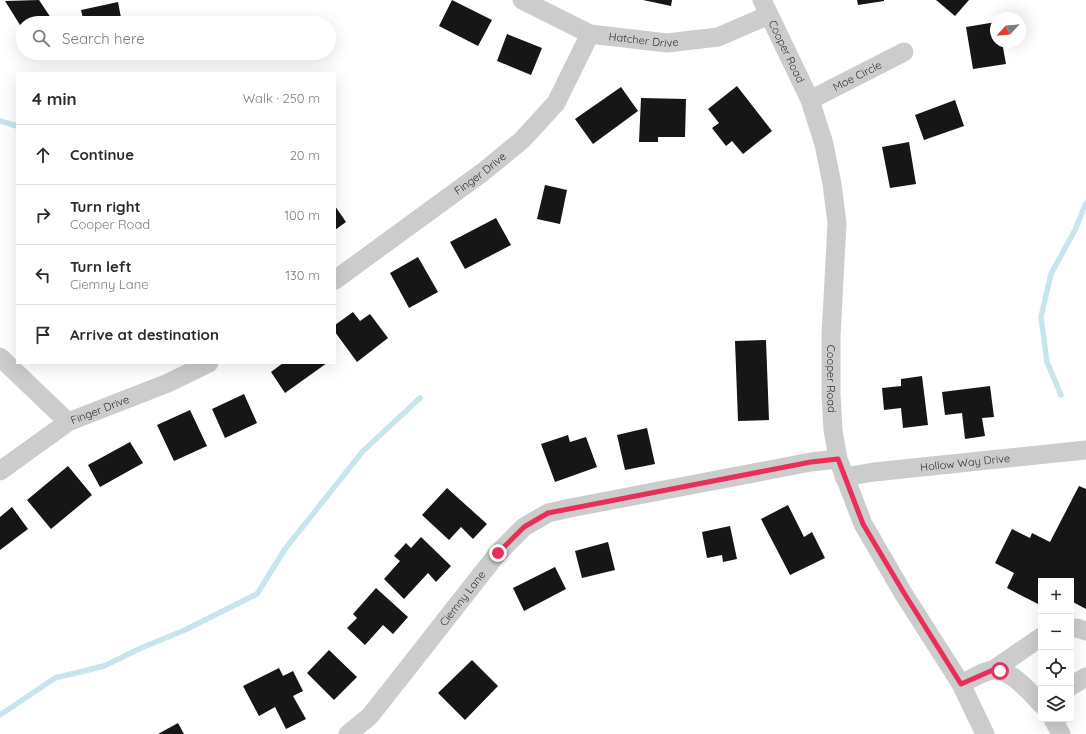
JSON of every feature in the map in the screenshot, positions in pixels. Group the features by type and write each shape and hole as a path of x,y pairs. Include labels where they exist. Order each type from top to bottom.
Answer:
{"street":[{"name":"Hatcher Drive","path":"522,0 590,34 667,43 718,37 765,8"},
{"name":"Cooper Road","path":"765,8 810,100 824,144 832,184 837,223 831,336 831,394 832,430 838,459 863,524 961,684 985,734"},
{"name":"Finger Drive","path":"336,279 483,172 522,140 556,103 590,34"},
{"name":"Moe Circle","path":"810,100 904,52"},
{"path":"0,357 68,422"},
{"name":"Finger Drive","path":"0,471 68,422 168,383 207,364"},
{"name":"Hollow Way Drive","path":"844,477 874,472 1086,450"},
{"name":"Ciemny Lane","path":"348,734 370,716 498,553 524,527 548,513 811,462 838,459"},
{"path":"1074,629 1078,628 1086,631"},
{"path":"961,684 993,670 1038,639"},
{"path":"993,670 1008,673 1025,687 1038,701"},
{"path":"1074,684 1086,677"},
{"path":"1055,722 1061,734"}],"building":[{"path":"39,0 50,16 16,16 16,19 5,1"},
{"path":"452,0 492,20 478,46 439,26"},
{"path":"643,0 672,0 671,6"},
{"path":"857,0 884,0 884,1 858,5"},
{"path":"936,0 969,0 955,16"},
{"path":"118,2 121,16 82,16 81,10"},
{"path":"990,23 990,48 1003,48 1006,64 973,69 966,27"},
{"path":"507,34 542,48 531,75 497,61"},
{"path":"737,86 772,131 743,154 732,141 726,146 712,128 719,123 708,109"},
{"path":"621,87 638,111 593,144 575,119"},
{"path":"641,98 686,99 685,137 658,137 658,142 639,142"},
{"path":"955,100 964,126 924,140 915,115"},
{"path":"909,142 916,184 890,188 882,147"},
{"path":"545,185 567,190 560,224 537,219"},
{"path":"336,207 346,222 336,229"},
{"path":"496,218 511,245 465,269 450,242"},
{"path":"418,257 438,292 409,308 390,273"},
{"path":"353,312 360,321 370,314 388,338 357,362 336,333 336,324"},
{"path":"766,340 769,420 738,421 735,341"},
{"path":"282,364 326,364 285,393 271,372"},
{"path":"922,376 928,425 903,428 901,408 884,410 882,388 901,386 901,379"},
{"path":"990,386 994,417 982,418 985,436 965,439 962,413 945,415 942,392"},
{"path":"244,394 257,423 225,438 212,409"},
{"path":"190,410 207,446 174,461 157,425"},
{"path":"647,428 655,464 625,470 617,435"},
{"path":"568,435 570,442 586,437 597,467 555,482 541,444"},
{"path":"130,442 143,463 100,487 88,465"},
{"path":"68,466 92,495 51,529 27,500"},
{"path":"1079,486 1086,489 1086,609 1074,603 1074,578 1038,578 1038,604 1007,588 1014,573 995,563 1012,529 1030,538 1032,533 1050,542"},
{"path":"447,488 487,524 473,539 461,527 449,540 422,515"},
{"path":"788,505 804,537 812,532 825,558 790,575 761,519"},
{"path":"12,507 28,529 0,550 0,517"},
{"path":"730,526 737,559 723,562 722,555 707,558 702,532"},
{"path":"421,537 451,566 436,582 428,573 404,599 384,579 400,561 394,556 406,543 411,548"},
{"path":"608,542 615,570 582,578 575,551"},
{"path":"555,567 566,589 524,611 513,588"},
{"path":"376,588 408,617 393,634 383,625 365,645 347,628 357,618 353,614"},
{"path":"329,650 357,677 334,700 307,673"},
{"path":"472,660 498,686 465,720 438,693"},
{"path":"279,668 283,676 293,671 303,691 293,696 306,719 286,729 275,707 259,716 243,686"},
{"path":"178,723 184,734 158,734"}],"waterway":[{"path":"0,121 16,126"},
{"path":"1061,395 1047,362 1041,317 1051,274 1075,230 1086,203"},
{"path":"0,715 55,678 104,666 141,648 185,630 257,594 285,549 363,451 420,398"}],"route":[{"path":"498,553 524,527 548,513 811,462 838,459 853,502 863,524 961,684 993,670 1000,671"}]}
